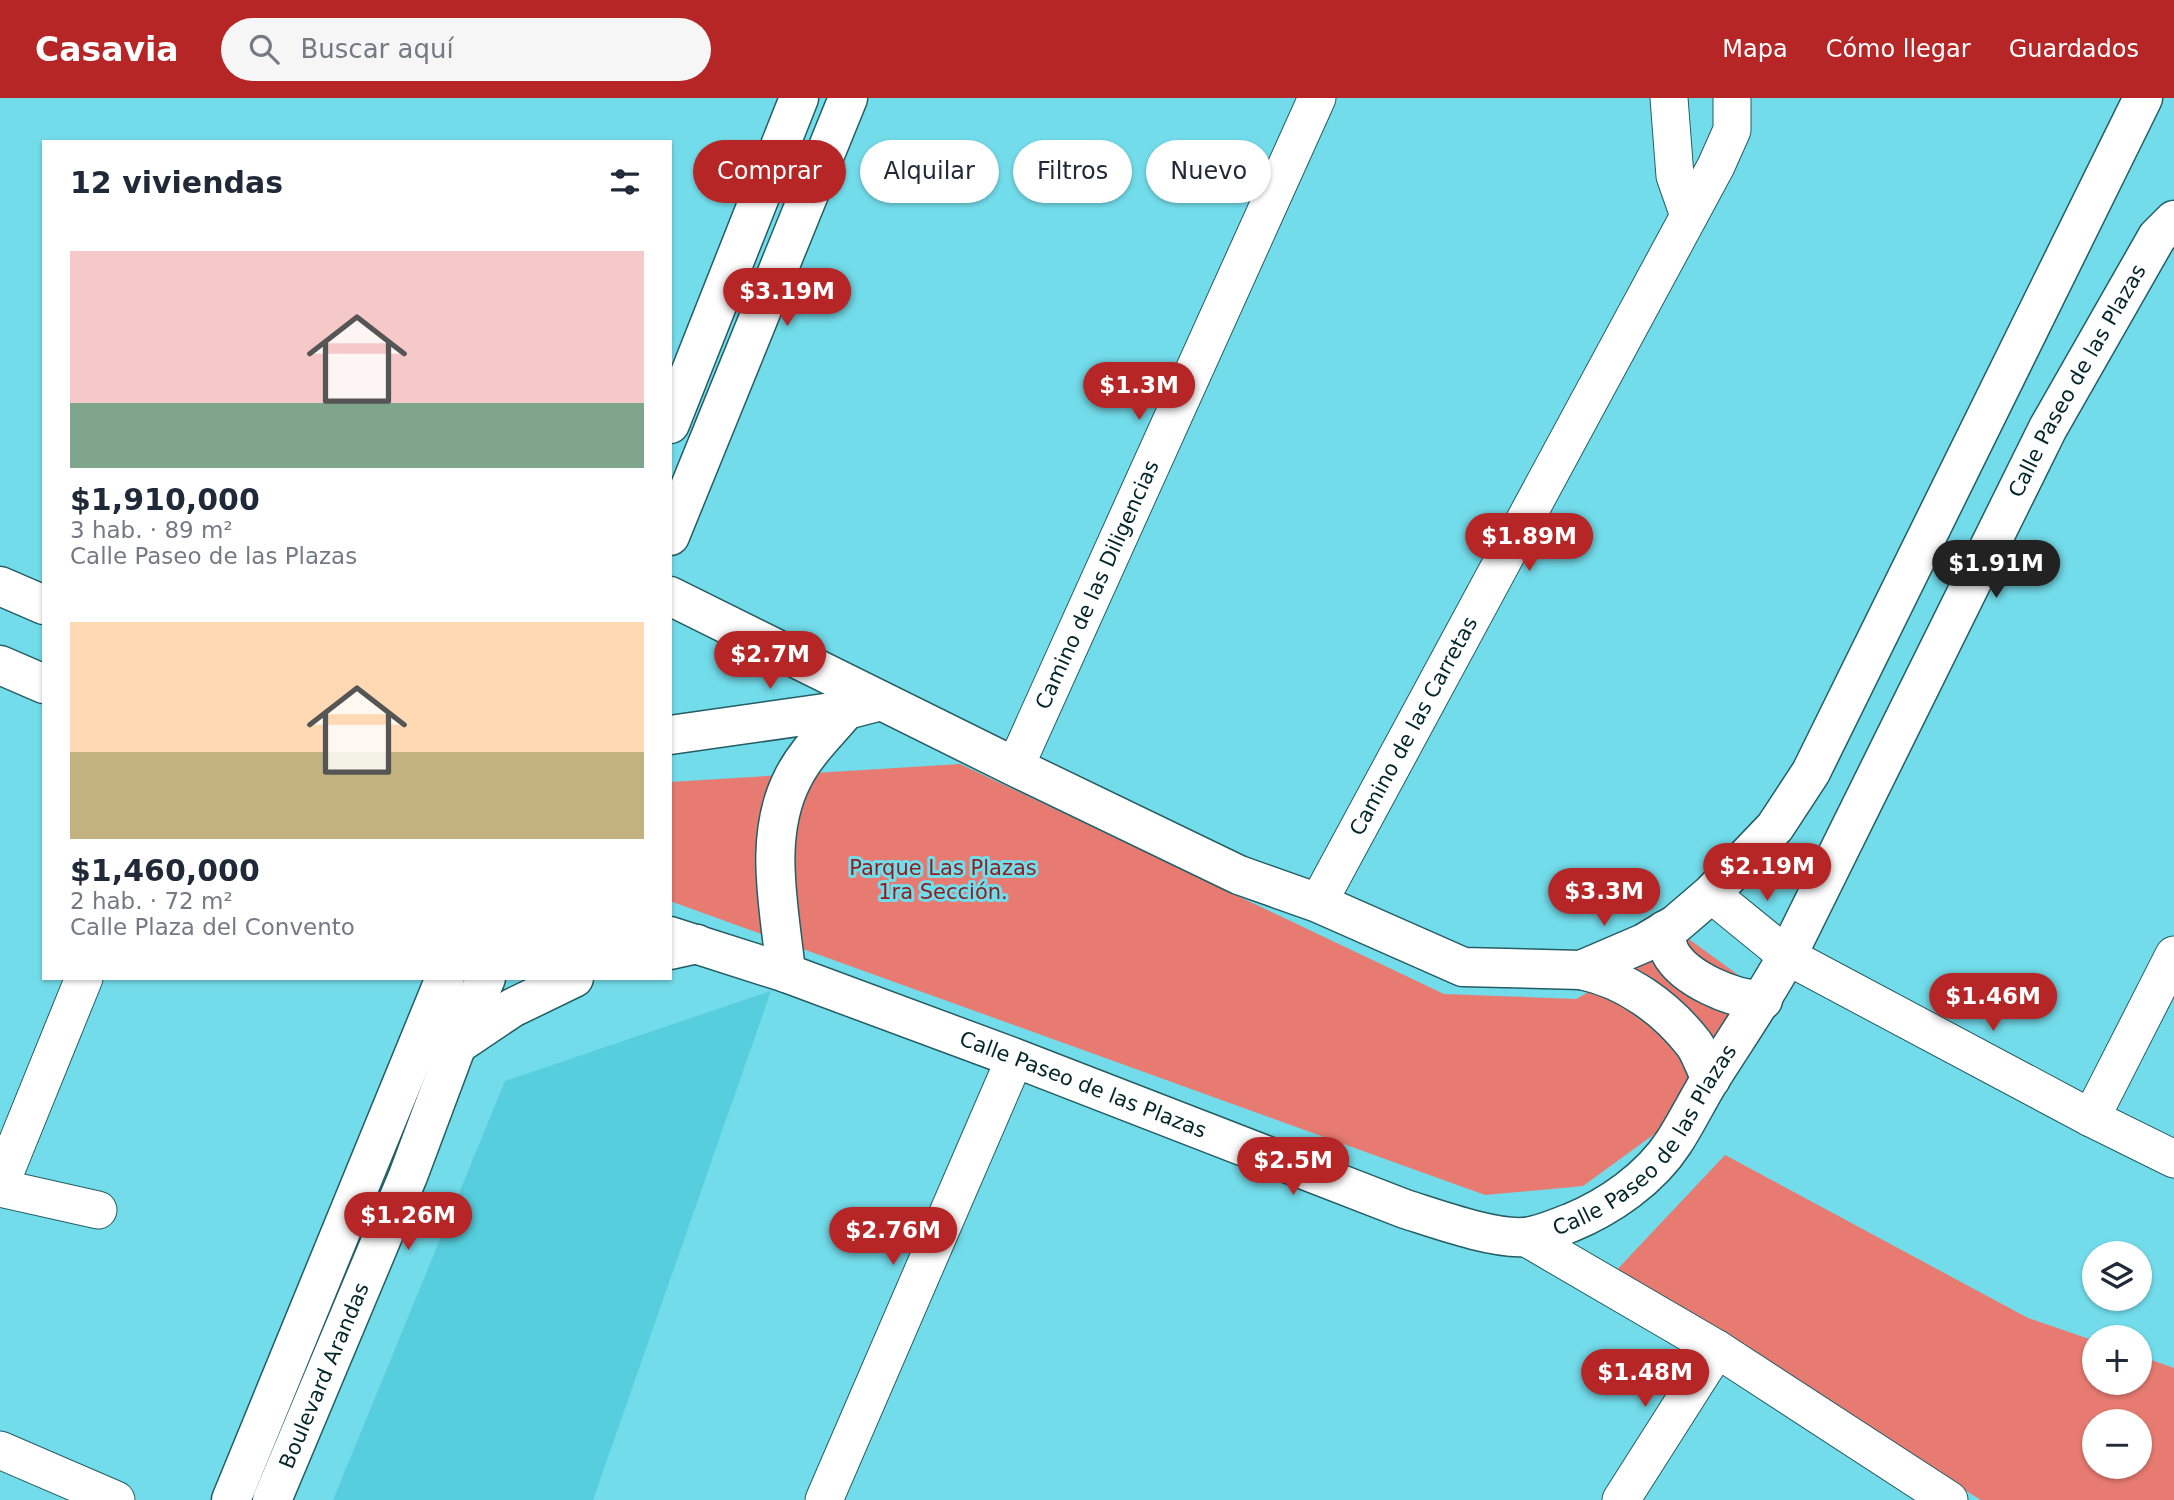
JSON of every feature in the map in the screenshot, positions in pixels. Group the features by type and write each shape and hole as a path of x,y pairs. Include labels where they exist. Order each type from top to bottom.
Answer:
{"street":[{"path":"672,419 799,98"},
{"path":"672,531 848,98"},
{"name":"Camino de las Diligencias","path":"1015,768 1317,98"},
{"path":"1669,98 1675,176 1689,216"},
{"name":"Camino de las Carretas","path":"1318,903 1716,166 1732,130 1732,98"},
{"path":"1581,970 1644,943 1692,911 1775,827 1811,772 2143,98"},
{"name":"Calle Paseo de las Plazas","path":"679,943 786,973 1015,1058 1405,1209 1490,1233 1525,1237 1584,1217 1634,1185 1655,1167 1672,1145 1763,1000 2049,428 2157,237 2174,220"},
{"path":"0,586 42,604"},
{"path":"672,597 864,706 1015,768 1238,875 1318,903 1462,967 1581,970 1611,978 1654,1004 1695,1045 1711,1079"},
{"path":"0,665 42,683"},
{"path":"672,735 864,706"},
{"path":"786,973 775,886 776,836 785,797 793,777 807,755 864,706"},
{"path":"1711,894 1787,956 2091,1118 2174,1159"},
{"path":"1665,930 1670,951 1690,972 1726,994 1748,1000 1763,1000"},
{"path":"2091,1118 2174,956"},
{"path":"83,980 0,1187 98,1210"},
{"name":"Boulevard Arandas","path":"231,1500 443,980"},
{"name":"Boulevard Arandas","path":"272,1500 408,1176 457,1045 485,980"},
{"path":"457,1045 512,1009 570,980"},
{"path":"824,1500 1015,1058"},
{"path":"1525,1237 1717,1349 1950,1500"},
{"path":"1621,1500 1717,1349"},
{"path":"0,1450 116,1500"}],"shaded area":[{"path":"771,991 593,1500 333,1500 505,1081"}],"green space":[{"name":"Parque Las Plazas 1ra Sección.","path":"960,764 1444,994 1576,999 1686,937 1752,985 1660,1130 1583,1186 1485,1195 672,902 672,782"},
{"path":"1725,1155 2028,1318 2082,1337 2082,1395 2152,1395 2152,1360 2174,1368 2174,1500 1981,1500 1612,1275"}]}
